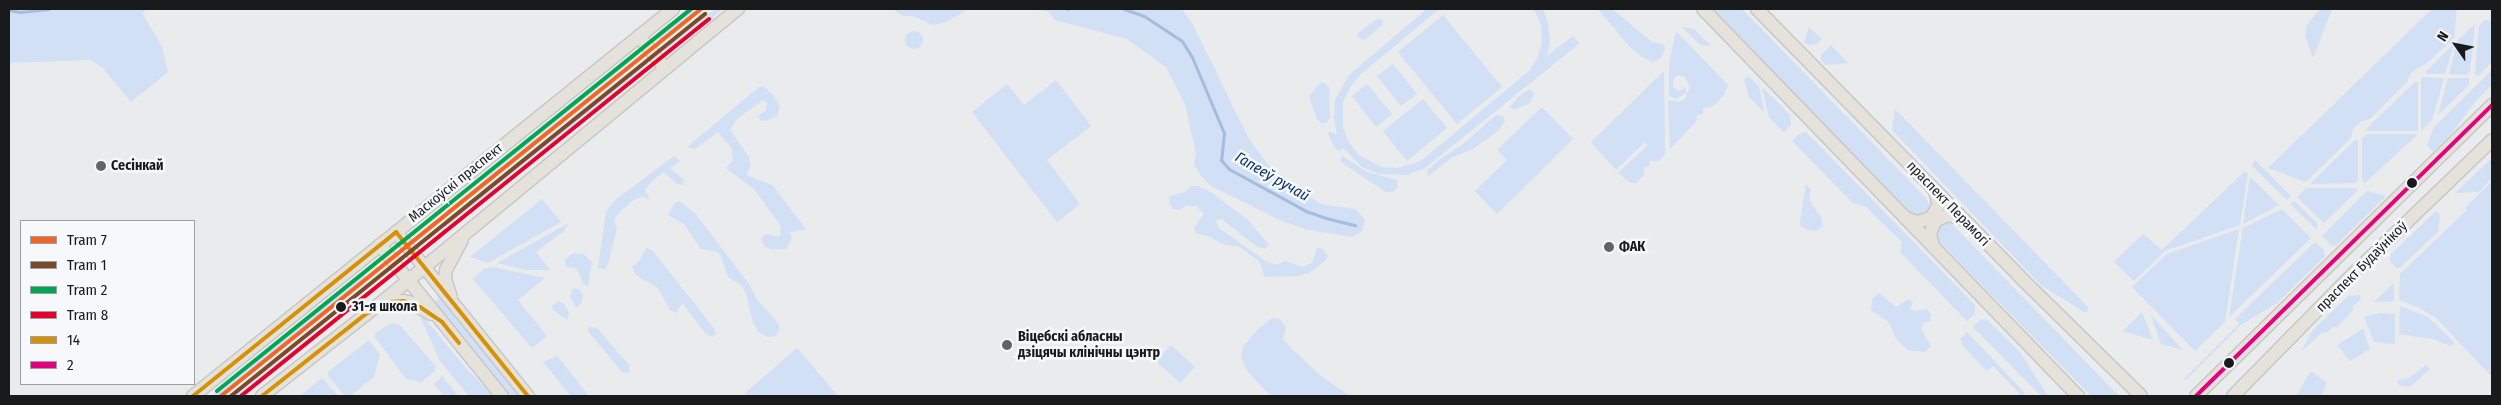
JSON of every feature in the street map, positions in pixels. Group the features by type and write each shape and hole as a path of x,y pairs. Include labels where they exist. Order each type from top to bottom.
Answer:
{"main road":[{"name":"Маскоўскі праспект","path":"193,396 673,9"},
{"path":"262,396 408,280 738,9"},
{"path":"1703,9 2078,396"},
{"name":"праспект Перамогі","path":"1757,9 1933,189 2141,396"},
{"path":"639,36 665,68"},
{"name":"праспект Будаўнікоў","path":"2195,396 2492,106"},
{"name":"праспект Будаўнікоў","path":"2233,396 2355,272 2492,140"},
{"path":"1904,217 1917,222 1931,218 1938,206 1937,197 1933,189"},
{"path":"1933,247 1930,234 1935,222 1948,215 1963,219"},
{"path":"452,303 445,278 446,270 469,229"},
{"path":"396,232 528,396"},
{"path":"380,245 502,396"},
{"path":"366,314 390,302 404,301 420,307 442,322"}],"shaded area":[{"path":"9,9 148,9 142,13 162,47 168,72 131,102 102,67 91,60 9,63"},
{"path":"689,9 700,9 657,44 659,33"},
{"path":"715,9 722,10 672,50 663,51"},
{"path":"893,9 969,9 946,22 933,25 913,16 903,16"},
{"path":"1023,9 1182,9 1193,25 1249,139 1268,165 1321,204 1355,209 1365,220 1362,231 1352,237 1305,229 1282,221 1211,186 1200,175 1194,164 1196,153 1185,104 1166,67 1127,39 1055,20 1048,11"},
{"path":"1427,9 1439,9 1361,74 1350,87 1343,102 1343,127 1349,142 1359,155 1381,167 1398,168 1421,161 1529,71 1538,57 1542,41 1541,25 1534,9 1543,9 1548,23 1550,42 1547,56 1573,36 1580,43 1425,168 1407,175 1379,174 1362,167 1343,148 1338,151 1334,146 1328,134 1330,131 1337,135 1334,119 1335,100 1349,75"},
{"path":"1598,9 1612,9 1652,42 1662,44 1665,48 1661,58 1653,62 1642,57 1629,46"},
{"path":"1713,9 1742,9 1925,197 1930,206 1925,214 1919,217 1910,212"},
{"path":"2332,9 2313,58 2305,35 2307,25 2319,10"},
{"path":"2432,9 2457,9 2454,38 2426,64 2410,74 2407,82 2370,119 2362,121 2353,129 2351,138 2306,182 2268,168"},
{"path":"1443,15 1502,87 1457,124 1398,52"},
{"path":"1377,19 1383,20 1382,25 1365,40 1358,38 1357,34"},
{"path":"2485,20 2492,21 2492,62 2478,76 2475,74 2479,26"},
{"path":"2475,24 2470,71 2467,75 2449,74 2458,40"},
{"path":"1682,27 1694,29 1711,46 1700,45"},
{"path":"1809,27 1822,39 1817,44 1809,45 1804,43"},
{"path":"910,31 918,31 923,36 921,47 910,49 905,44 905,36"},
{"path":"1676,31 1728,85 1724,95 1712,107 1703,108 1703,114 1697,115 1696,122 1670,149 1668,100 1679,102 1685,99 1690,87 1685,77 1679,75 1674,78 1673,87 1678,91 1686,88 1686,93 1676,99 1669,96 1669,64"},
{"path":"2454,44 2445,74 2426,74 2426,71"},
{"path":"1831,45 1848,63 1825,65 1821,60 1821,55"},
{"path":"635,53 641,53 483,181 480,177"},
{"path":"648,62 648,67 644,72 444,233 441,230"},
{"path":"1393,64 1417,94 1401,106 1377,76"},
{"path":"2492,70 2492,85 2475,102 2452,133 2433,152 2427,145 2434,127"},
{"path":"1664,71 1665,154 1658,161 1650,161 1650,166 1644,167 1644,175 1636,183 1631,183 1618,173 1648,145 1645,142 1616,170 1591,142"},
{"path":"1748,76 1759,86 1764,112 1749,97 1744,80"},
{"path":"2423,77 2444,78 2432,120 2421,131 2421,79"},
{"path":"2448,78 2469,78 2469,85 2438,115"},
{"path":"1056,80 1091,126 1047,160 1080,204 1057,222 972,112 1007,84 1024,105"},
{"path":"2415,82 2418,82 2418,131 2368,131 2367,128"},
{"path":"1320,83 1325,83 1329,88 1330,118 1326,123 1322,124 1317,119 1309,96"},
{"path":"1367,84 1392,114 1376,127 1352,96"},
{"path":"759,87 765,87 780,106 777,116 765,121 760,120 758,116 766,110 767,104 763,100 737,119 730,130 749,157 751,166 746,175 772,185 806,229 790,232 792,238 786,249 770,249 764,246 761,239 765,234 780,237 781,226 754,189 726,168 733,160 732,149 718,132 695,149 687,147"},
{"path":"1762,87 1790,115 1791,124 1784,133 1769,117"},
{"path":"1530,89 1534,94 1530,103 1513,110 1510,107 1519,96"},
{"path":"1423,99 1447,128 1407,161 1383,131"},
{"path":"1542,107 1573,139 1497,214 1475,191 1507,160 1497,150"},
{"path":"1895,109 2088,307 2088,311 2084,312 2041,285 1892,130"},
{"path":"1496,115 1503,116 1505,121 1498,131 1473,149 1451,158 1428,176 1427,171 1437,161 1462,145"},
{"path":"1806,132 1975,305 1975,314 1967,321 1900,252 1902,242 1866,207 1853,203 1792,141 1799,134"},
{"path":"2367,134 2418,134 2365,183 2362,180 2362,139"},
{"path":"2355,140 2358,140 2358,180 2355,183 2310,184"},
{"path":"674,156 680,161 670,168 684,180 683,185 677,184 664,172 653,180 645,190 650,200 643,196 632,201 619,213 614,220 617,229 608,264 605,269 598,268 606,212 614,201"},
{"path":"1342,156 1367,172 1397,180 1398,187 1393,192 1386,192 1345,165 1340,160"},
{"path":"2492,158 2492,178 2478,192 2455,193"},
{"path":"2255,160 2291,196 2287,200 2252,166"},
{"path":"2245,171 2248,174 2240,225 2165,251 2134,281 2114,262 2143,234 2162,250"},
{"path":"2250,177 2279,205 2243,224"},
{"path":"2492,181 2492,377 2437,319 2420,308 2399,300 2400,274 2467,210 2465,208"},
{"path":"1806,184 1811,189 1809,200 1822,219 1822,226 1816,231 1808,230 1801,226 1800,222"},
{"path":"1191,186 1198,186 1211,192 1248,220 1269,245 1265,249 1256,246 1223,220 1219,219 1216,222 1219,228 1267,262 1277,265 1285,261 1303,267 1312,263 1317,248 1323,249 1328,256 1324,262 1309,273 1298,276 1265,277 1259,261 1238,246 1225,245 1210,237 1196,233 1194,228 1204,214 1197,206 1186,206 1179,210 1173,209 1169,203 1170,196 1185,192"},
{"path":"2306,188 2355,188 2358,190 2324,223 2297,197"},
{"path":"2367,191 2386,196 2335,246 2331,245 2322,236"},
{"path":"542,199 561,222 488,263 470,257"},
{"path":"679,201 695,213 749,284 758,301 775,319 780,328 776,336 767,337 758,331 753,323 746,293 741,285 728,277 720,254 716,251 701,249 685,225 668,215 675,203"},
{"path":"2294,201 2317,223 2317,230 2290,204"},
{"path":"2282,209 2311,238 2229,317 2243,228"},
{"path":"2436,211 2440,214 2438,232 2398,269 2390,261 2391,254"},
{"path":"1951,223 2119,396 2091,396 1937,239 1935,233 1940,224"},
{"path":"567,224 564,231 536,252 550,270 527,270 497,263"},
{"path":"2239,229 2225,322 2195,351 2132,287 2167,254"},
{"path":"2315,242 2324,250 2325,256 2277,303 2241,325 2186,380 2184,379 2239,324 2235,319"},
{"path":"646,248 652,250 712,326 716,333 713,337 706,334 683,304 679,307 677,313 670,310 658,288 636,275 632,267 640,260"},
{"path":"573,253 584,254 592,262 588,287 583,283 576,268 566,267 565,260"},
{"path":"492,267 545,278 518,300 547,336 532,348 473,279 484,269"},
{"path":"363,273 366,277 219,396 212,396"},
{"path":"2394,283 2394,301 2374,302"},
{"path":"573,288 579,289 583,295 581,304 576,308 570,296"},
{"path":"1879,293 1896,307 1909,299 1913,302 1910,309 1914,311 1927,309 1931,314 1930,321 1924,323 1921,329 1931,346 1925,352 1908,350 1896,339 1889,322 1871,310 1872,299"},
{"path":"2360,295 2361,299 2337,327 2333,327 2326,333 2323,332 2301,352 2312,331 2348,296"},
{"path":"440,297 520,396 507,396 432,304"},
{"path":"558,301 564,304 569,313 567,320 553,310 552,306"},
{"path":"2400,306 2428,317 2455,343 2451,346 2433,339 2399,334"},
{"path":"2142,312 2153,340 2123,331"},
{"path":"2380,313 2395,314 2395,344 2374,342 2364,317"},
{"path":"2151,315 2183,350 2161,344"},
{"path":"423,316 464,366 493,396 469,396 440,361 421,319"},
{"path":"1272,318 1280,319 1286,328 1283,339 1293,350 1321,376 1350,396 1271,396 1248,372 1241,357 1243,347 1256,331"},
{"path":"1986,319 2019,351 2048,396 2041,396 1973,327 1980,320"},
{"path":"392,323 400,325 436,367 435,371 421,382 406,379 375,337 375,333"},
{"path":"589,327 597,328 629,365 629,373 622,372 588,331"},
{"path":"2363,329 2370,349 2350,361 2337,345"},
{"path":"318,330 321,334 245,396 235,396"},
{"path":"1967,332 2025,393 2017,396 2019,393 1993,366 1987,371 1962,345 1960,339"},
{"path":"369,340 380,355 374,377 350,396 345,396 329,377 328,372"},
{"path":"1171,345 1195,367 1180,383 1156,361"},
{"path":"797,348 838,396 748,396 745,393"},
{"path":"557,356 589,396 571,396 543,362"},
{"path":"2426,365 2430,369 2410,387 2398,385 2398,380 2409,378"},
{"path":"2311,371 2327,383 2321,396 2296,396"},
{"path":"442,376 458,396 444,396 434,384"},
{"path":"322,378 338,396 300,396"}],"waterway":[{"name":"Гапееў ручай","path":"9,10 20,12 49,9"},
{"name":"Гапееў ручай","path":"1124,9 1144,16 1182,41 1192,57 1224,133 1221,160 1229,169 1306,211 1355,225"}],"tram line":[{"name":"2","path":"217,391 691,9"},
{"name":"7","path":"221,396 701,9"},
{"name":"1","path":"231,396 705,14"},
{"name":"8","path":"241,396 709,19"}],"transit line":[{"name":"2","path":"2196,396 2492,105"},
{"name":"14","path":"193,396 396,232 528,396"},
{"name":"14","path":"262,396 366,314 390,302 404,301 420,307 442,322 459,343"}],"place":[{"name":"Сесінкай","path":"101,166"},
{"name":"ФАК","path":"1609,247"},
{"name":"31-я школа","path":"341,307"},
{"name":"Віцебскі абласны дзіцячы клінічны цэнтр","path":"1007,345"}]}
